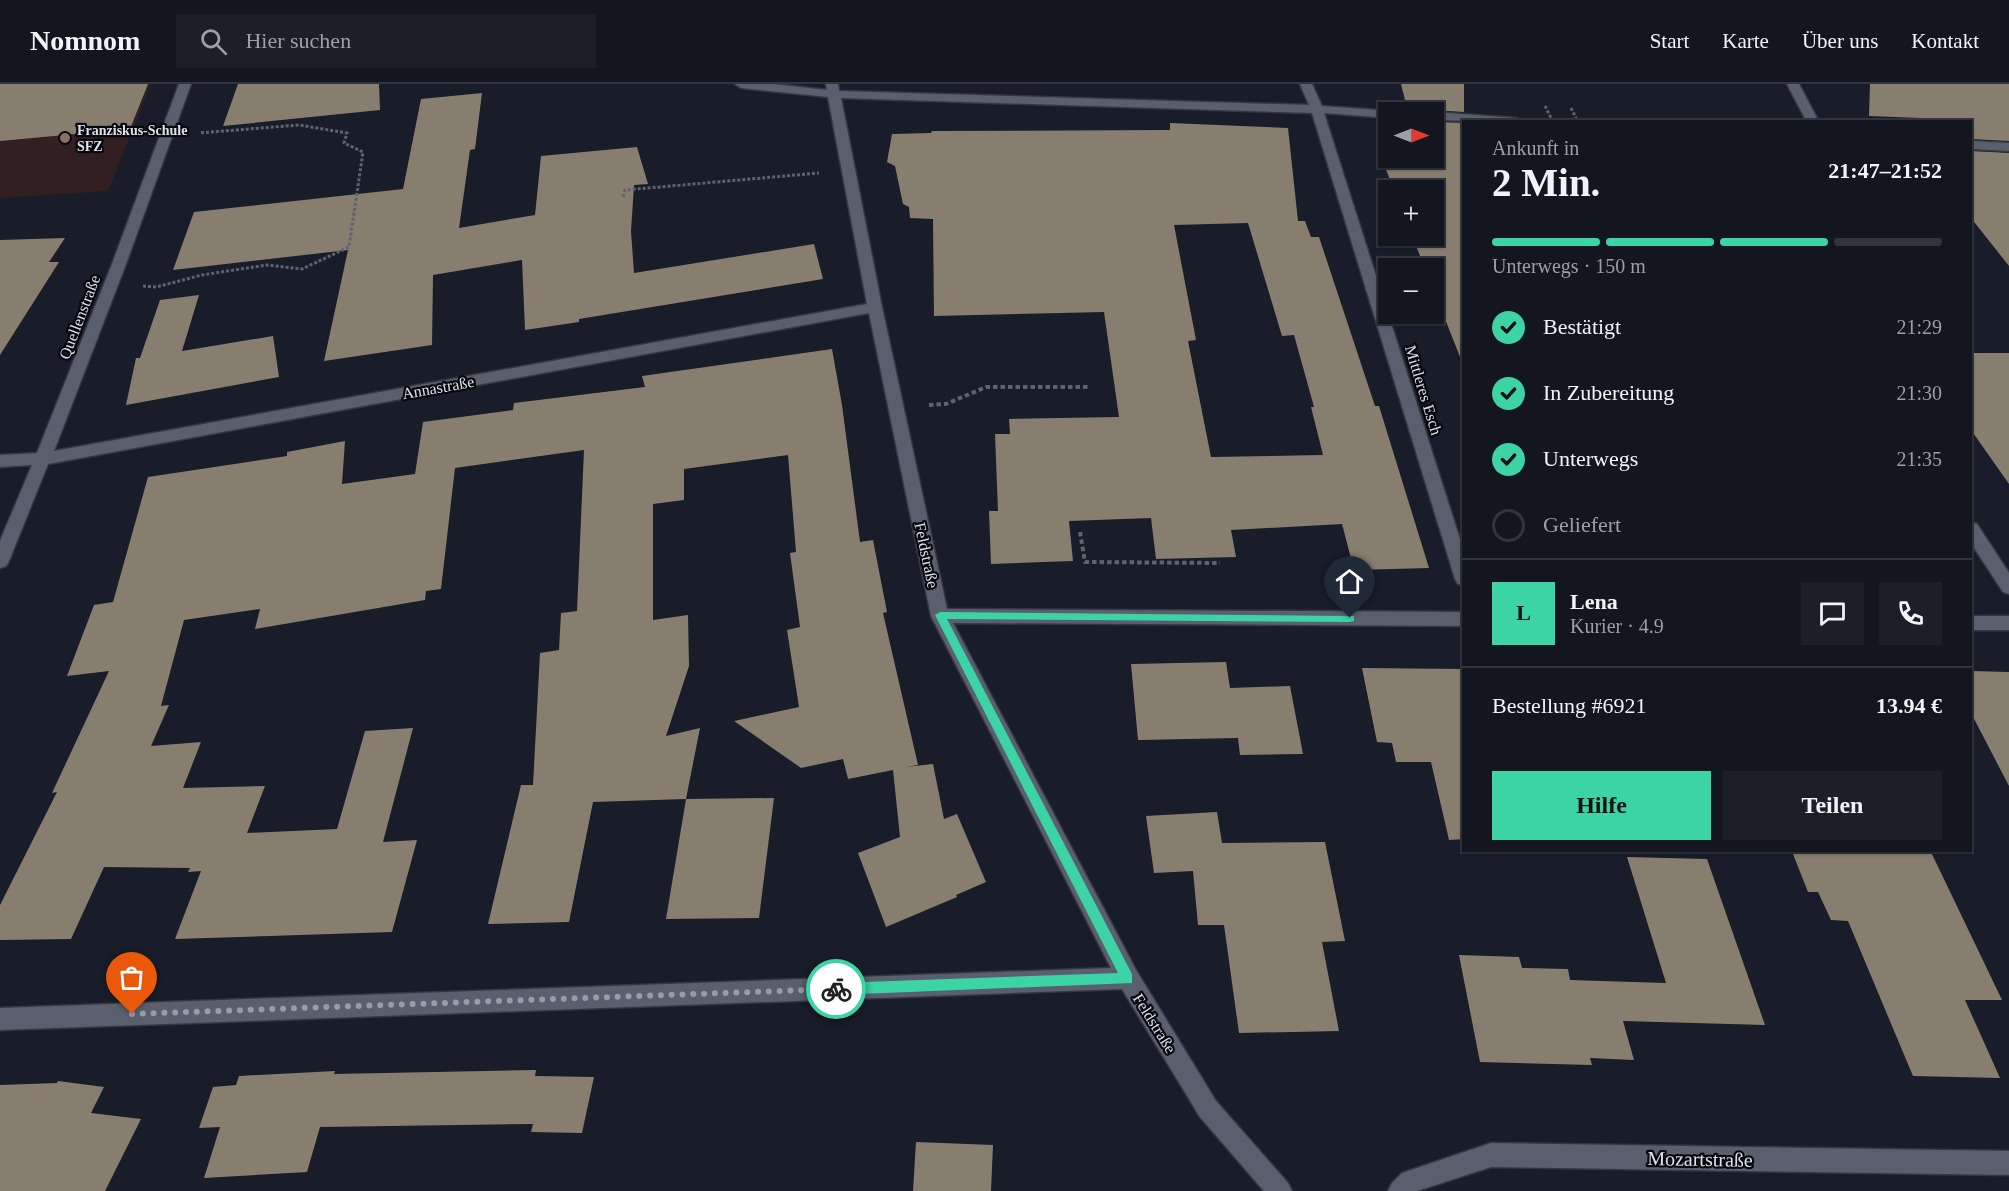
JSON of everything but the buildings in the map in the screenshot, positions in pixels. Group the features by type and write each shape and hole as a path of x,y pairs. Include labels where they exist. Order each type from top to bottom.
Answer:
{"street":[{"name":"Quellenstraße","path":"0,561 44,459 185,84"},
{"path":"741,84 1378,113"},
{"name":"Mittleres Esch","path":"1306,84 1317,109 1462,573"},
{"path":"1793,84 1812,120"},
{"name":"Feldstraße","path":"833,89 875,308 940,615 1128,978 1208,1109 1280,1191"},
{"path":"1444,118 1483,120"},
{"path":"1972,145 2009,147"},
{"name":"Annastraße","path":"0,461 44,459 875,308"},
{"path":"1972,531 2009,587"},
{"path":"940,615 1462,619"},
{"path":"1972,623 2009,623"},
{"path":"0,1019 1128,978"},
{"name":"Mozartstraße","path":"1400,1191 1410,1181 1491,1155 2009,1163"}],"path":[{"path":"1545,106 1552,120"},
{"path":"1571,108 1577,120"},
{"path":"112,283 156,287 202,275 267,265 302,269 349,247 363,152 344,143 347,133 299,125 167,135"},
{"path":"623,197 625,190 849,170"},
{"path":"896,407 946,405 986,387 1089,387"},
{"path":"1080,532 1085,562 1220,563"}],"shaded area":[{"name":"Franziskus-Schule SFZ","path":"0,84 151,84 108,191 0,198"}],"way so far":[{"path":"132,1014 836,989"}],"place":[{"name":"Franziskus-Schule SFZ","path":"65,138"}],"route":[{"path":"836,989 1128,978 940,615 1350,618"}]}
